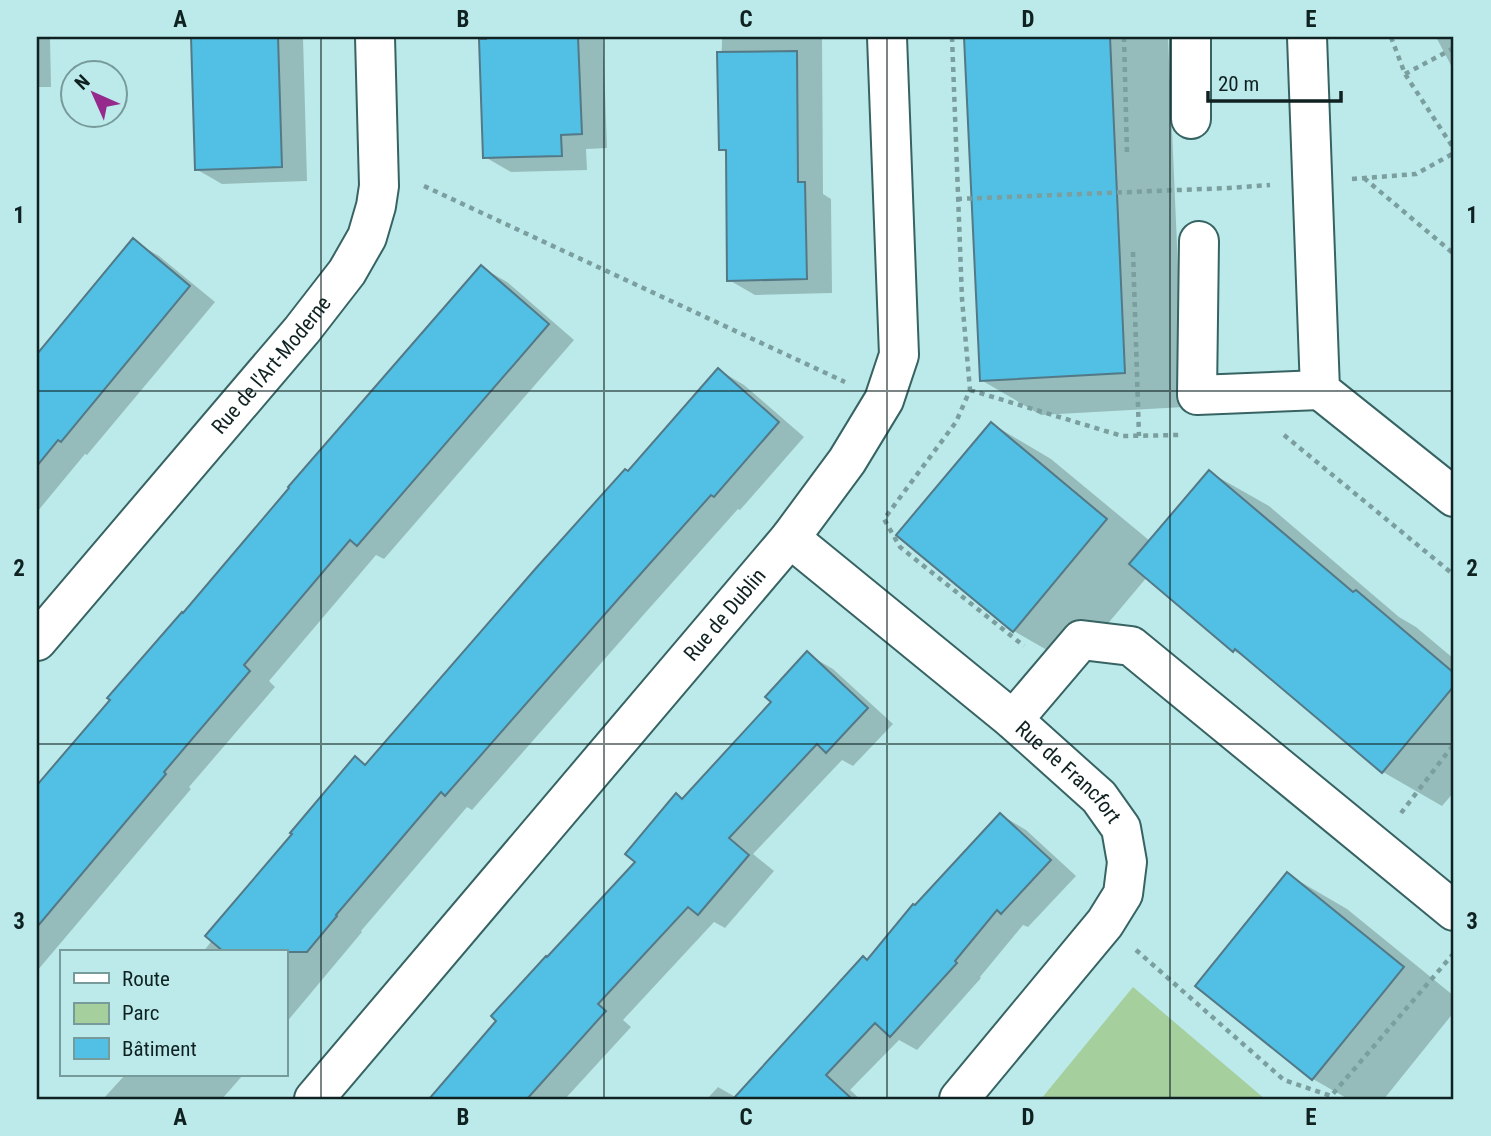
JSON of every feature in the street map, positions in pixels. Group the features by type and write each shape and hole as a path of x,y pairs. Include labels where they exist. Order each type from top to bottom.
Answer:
{"street":[{"name":"Rue de l'Art-Moderne","path":"37,641 302,330 347,272 367,237 379,186 375,37"},
{"name":"Rue de Dublin","path":"314,1099 790,538 847,461 884,400 899,355 887,37"},
{"path":"1191,37 1191,119"},
{"path":"1307,37 1312,182 1326,395"},
{"path":"1199,241 1197,395 1326,395 1454,497"},
{"name":"Rue de Francfort","path":"790,538 1013,720 1099,797 1121,828 1127,862 1123,894 1105,923 959,1099"},
{"path":"1013,720 1080,640 1131,646 1454,911"}],"path":[{"path":"952,37 962,299 970,390 956,422 884,519 900,547 1028,649"},
{"path":"1124,37 1127,153"},
{"path":"957,199 1216,189 1416,174 1454,151 1405,74 1391,37"},
{"path":"1405,74 1454,48"},
{"path":"1364,178 1454,254"},
{"path":"424,186 884,400"},
{"path":"1133,252 1139,436"},
{"path":"970,390 1122,436 1192,435"},
{"path":"1326,395 1316,420 1283,434 1454,575"},
{"path":"1397,818 1454,744"},
{"path":"1105,923 1284,1080 1333,1098 1454,952"}],"green space":[{"path":"1133,987 1265,1099 1041,1099"}],"building":[{"path":"191,37 278,37 282,167 195,170"},
{"path":"578,37 582,134 561,135 562,156 483,158 479,39"},
{"path":"964,37 1110,37 1125,373 980,381"},
{"path":"797,51 798,182 805,182 807,279 727,281 726,150 719,150 717,52"},
{"path":"133,238 190,286 61,442 58,440 37,466 37,354"},
{"path":"481,265 549,324 357,546 350,540 244,665 250,671 37,927 37,785 110,700 107,698"},
{"path":"718,368 779,422 445,796 441,792 307,952 222,950 205,936 355,756 365,765 537,567 625,469 628,471"},
{"path":"991,422 1107,519 1013,632 896,535"},
{"path":"1209,470 1454,673 1454,686 1382,773 1129,564"},
{"path":"807,651 868,708 826,753 817,744 729,838 749,855 698,915 688,907 598,1004 606,1011 527,1099 429,1099 496,1021 491,1016 635,862 625,854 676,793 682,799 771,702 765,697"},
{"path":"1000,813 1051,860 1001,914 997,910 955,961 957,963 890,1037 875,1023 826,1075 852,1099 733,1099 863,956 867,960 913,904 915,905"},
{"path":"1287,872 1404,967 1312,1080 1195,986"}]}
